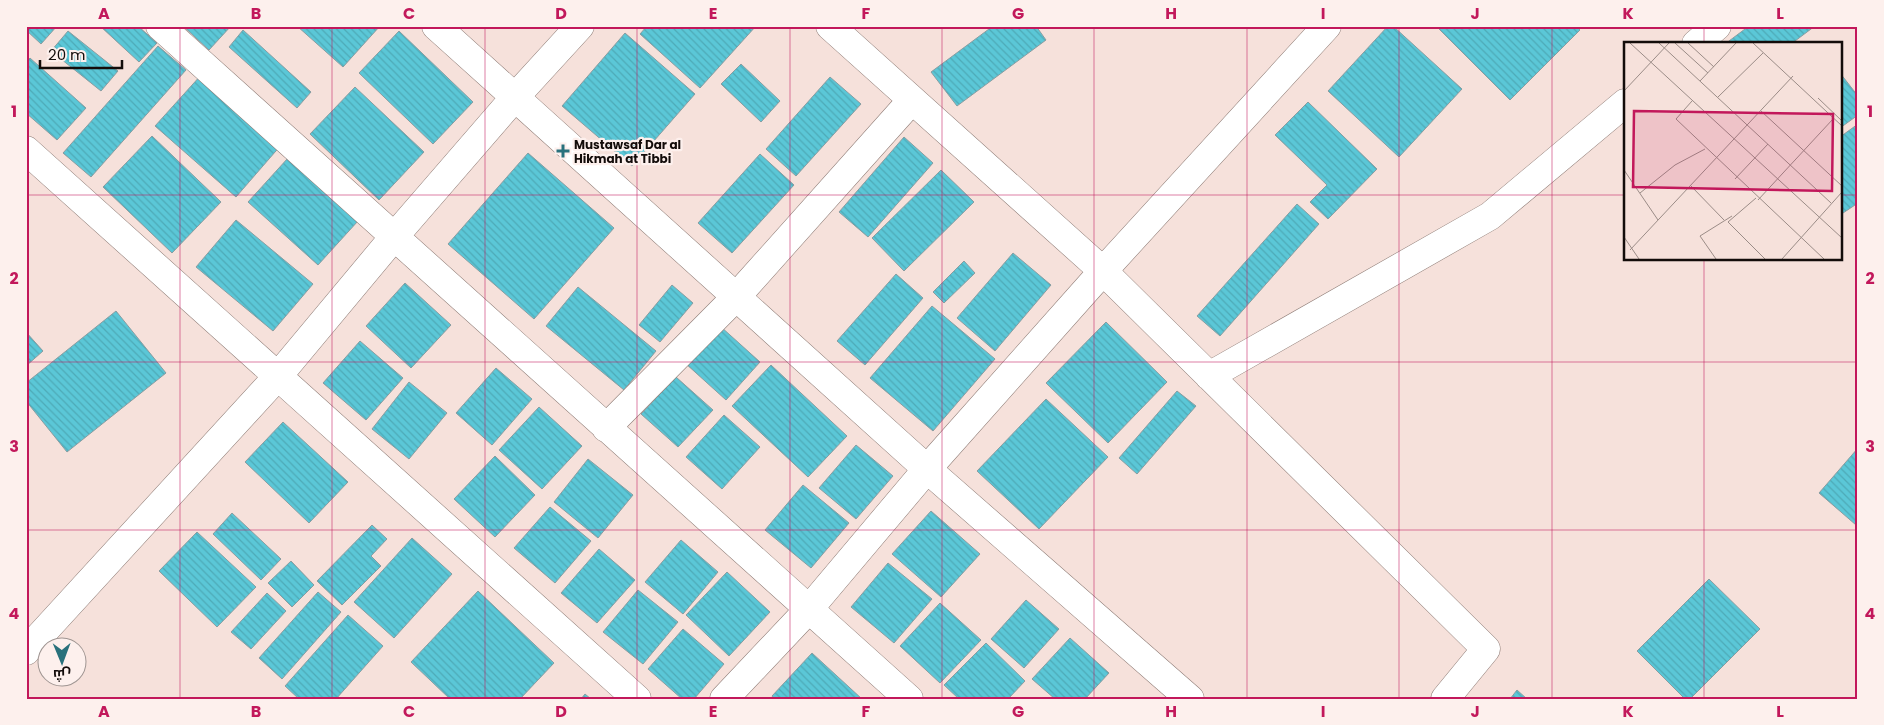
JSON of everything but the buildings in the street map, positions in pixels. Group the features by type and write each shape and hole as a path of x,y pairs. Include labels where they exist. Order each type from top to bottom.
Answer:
{"street":[{"path":"160,26 393,238 909,699"},
{"path":"436,26 927,469 1190,699"},
{"path":"26,651 278,376 393,238 515,97 580,26"},
{"path":"830,26 1103,271 1486,649 1445,699"},
{"path":"724,699 808,609 927,469 1103,271 1327,26"},
{"path":"1698,42 1717,26"},
{"path":"606,428 736,297 912,100"},
{"path":"1209,376 1490,216 1624,104"},
{"path":"26,150 637,699"}],"place":[{"name":"Mustawsaf Dar al Hikmah at Tibbi","path":"563,151"}]}
